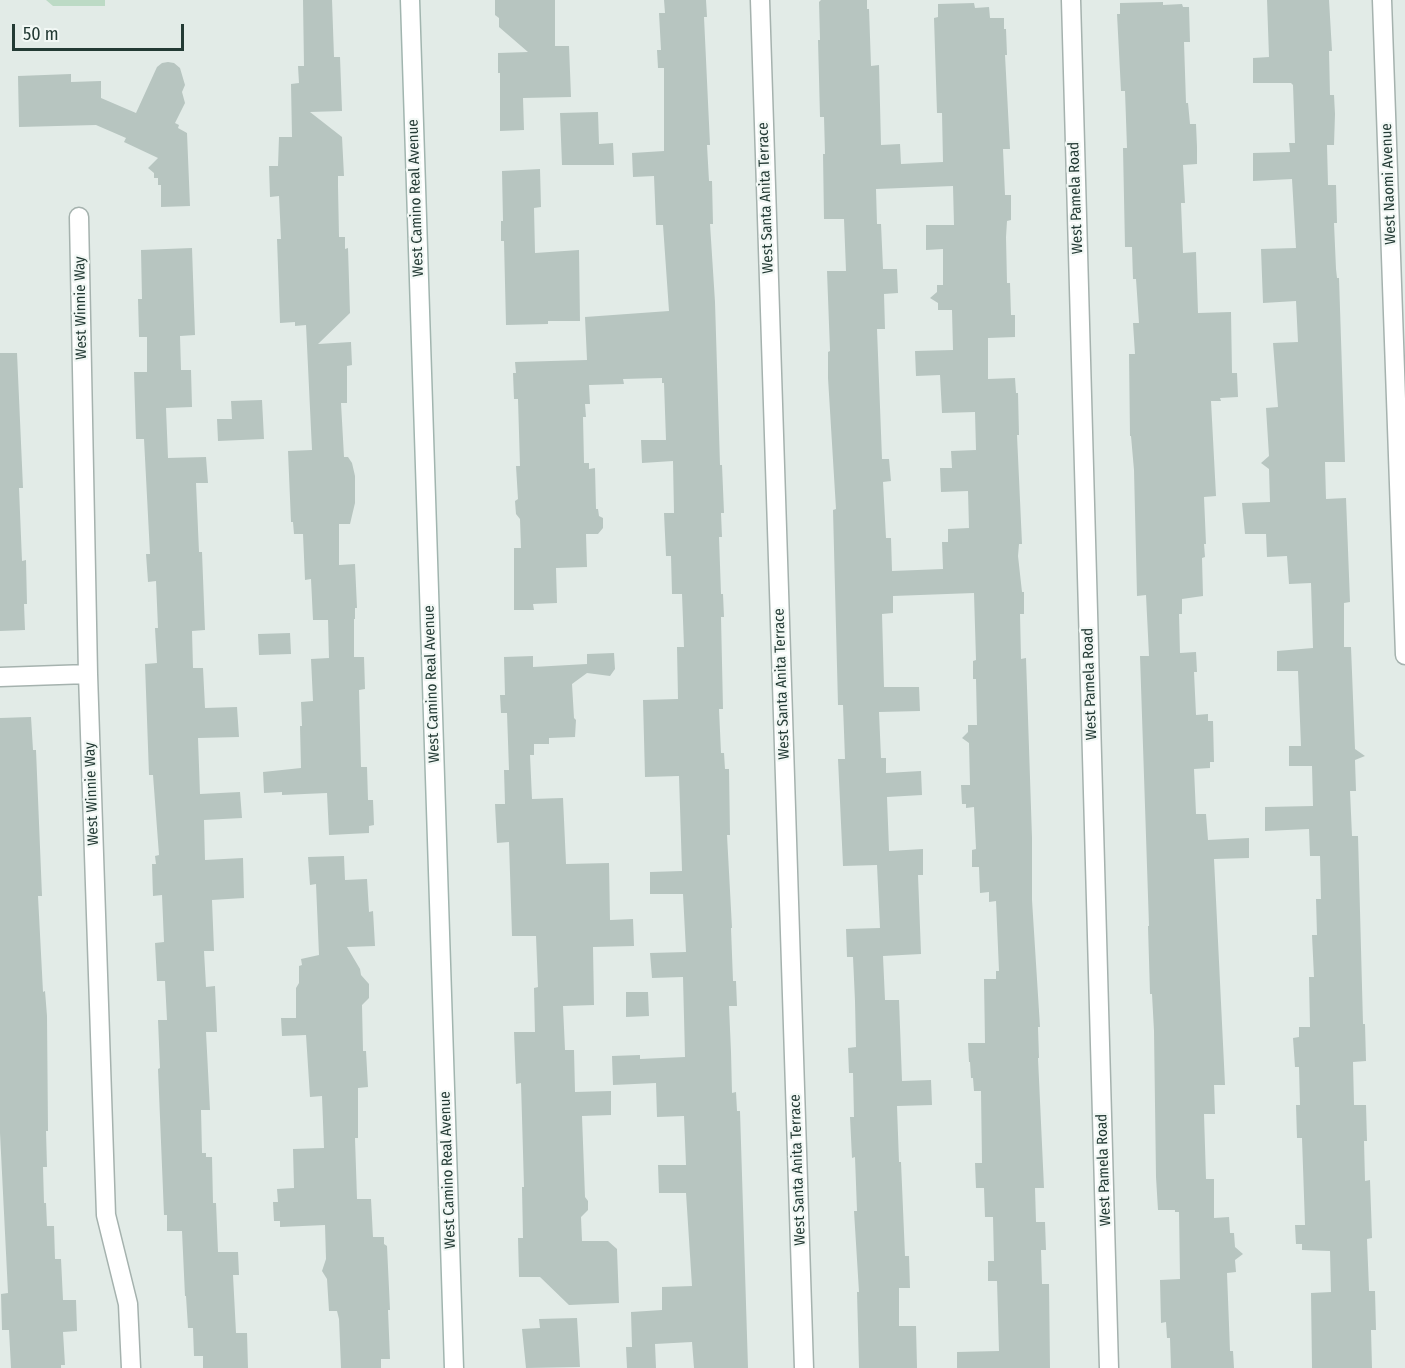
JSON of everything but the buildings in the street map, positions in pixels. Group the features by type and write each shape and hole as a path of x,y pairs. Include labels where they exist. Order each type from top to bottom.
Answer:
{"street":[{"name":"West Camino Real Avenue","path":"410,0 454,1368"},
{"name":"West Santa Anita Terrace","path":"760,0 804,1368"},
{"name":"West Pamela Road","path":"1071,0 1109,1368"},
{"name":"West Naomi Avenue","path":"1382,0 1405,655"},
{"name":"West Winnie Way","path":"79,217 88,674 106,1215 128,1304 131,1368"},
{"path":"0,677 88,674"}],"green space":[{"path":"46,0 105,0 105,6 53,6"}]}
